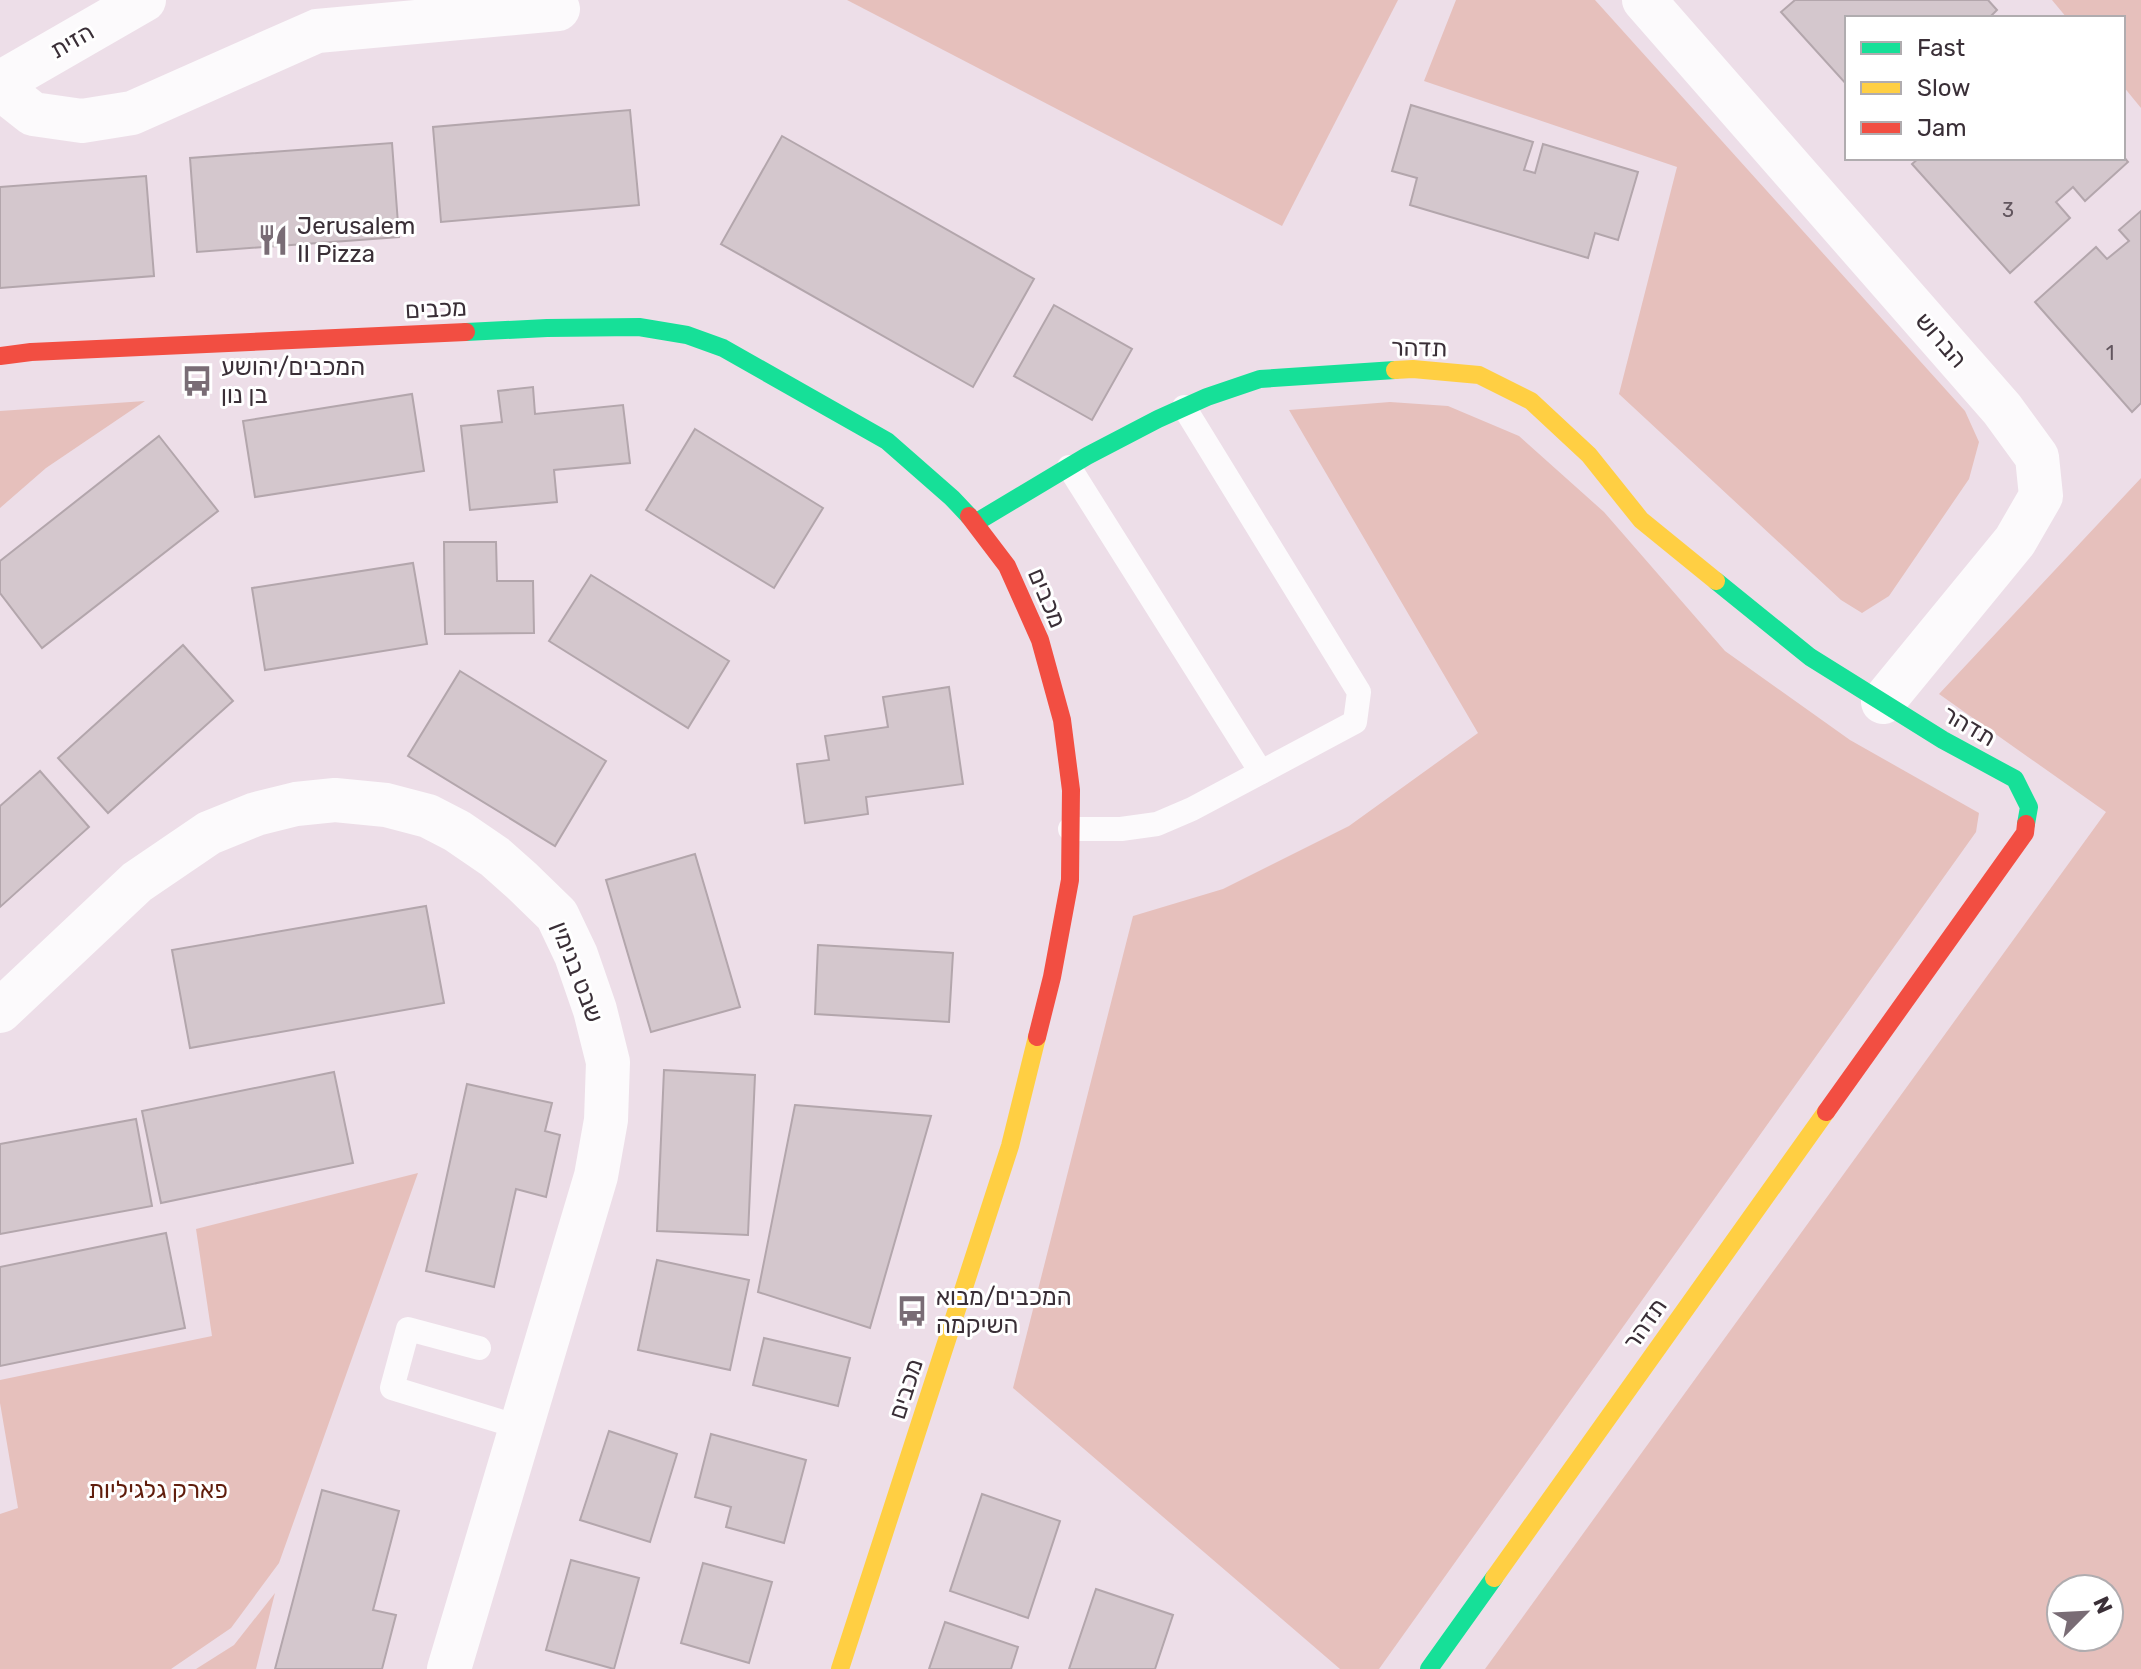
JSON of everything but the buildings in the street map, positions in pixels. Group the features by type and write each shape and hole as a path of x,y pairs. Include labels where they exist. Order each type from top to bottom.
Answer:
{"street":[{"name":"הזית","path":"0,85 144,0"},
{"name":"הברוש","path":"1644,0 2002,409 2037,457 2041,496 2015,541 1883,702"},
{"path":"0,85 33,114 82,121 132,113 317,31 558,9"},
{"name":"מכבים","path":"0,356 31,352 547,328 639,327 687,335 723,348 757,366 887,441 952,498 1007,566 1040,640 1062,720 1071,790 1070,880 1052,977 1010,1146 840,1669"},
{"name":"מכבים","path":"0,349 31,352"},
{"name":"תדהר","path":"975,523 1146,425 1207,397 1260,379 1413,369 1479,375 1531,401 1589,455 1641,520 1810,657 1943,740 2015,779 2029,807 2025,833 1429,1669"},
{"name":"שבט בנימין","path":"0,1011 137,882 171,857 209,833 256,814 296,804 335,800 386,805 428,816 495,857 557,915 576,955 595,1010 608,1062 606,1120 596,1176 449,1669"}],"lane":[{"path":"1070,829 1121,829 1157,824 1192,809 1355,722 1359,692 1184,407"},
{"path":"1069,467 1261,772"},
{"path":"479,1348 408,1329 392,1388 522,1428"}],"green space":[{"path":"847,0 1398,0 1282,226"},
{"path":"1456,0 1595,0 1965,411 1979,442 1969,479 1889,596 1862,613 1841,600 1619,394 1677,167 1424,81"},
{"path":"2052,0 2141,0 2141,108 2125,88 2125,16 2065,16"},
{"path":"145,401 46,468 0,508 0,411"},
{"path":"1390,402 1448,406 1519,436 1604,512 1725,651 1850,740 1979,813 1976,832 1379,1669 1340,1669 1013,1388 1133,916 1223,889 1349,826 1478,733 1289,410"},
{"path":"2141,478 2141,1669 1485,1669 2106,812 1939,694"},
{"name":"פארק גלגיליות","path":"418,1173 279,1563 231,1628 171,1669 0,1669 0,1514 18,1508 0,1403 0,1380 212,1336 196,1229"},
{"path":"275,1593 256,1669 196,1669 234,1645"}],"traffic: fast":[{"path":"466,332 639,327 687,335 723,348 887,441 969,516"},
{"path":"975,523 1087,456 1207,397 1260,379 1395,370"},
{"path":"1716,581 1810,657 1943,740 2015,779 2029,807 2026,824"},
{"path":"1429,1669 1494,1578"}],"traffic: slow":[{"path":"1395,370 1479,375 1531,401 1589,455 1641,520 1716,581"},
{"path":"840,1669 1010,1146 1037,1037"},
{"path":"1494,1578 1826,1112"}],"traffic: jam":[{"path":"0,356 31,352 466,332"},
{"path":"969,516 1007,566 1040,640 1062,720 1071,790 1070,880 1037,1037"},
{"path":"1826,1112 2025,833 2026,824"}],"place":[{"name":"Jerusalem II Pizza","path":"273,240"},
{"name":"המכבים/יהושע בן נון","path":"197,381"},
{"name":"המכבים/מבוא השיקמה","path":"912,1311"}]}
